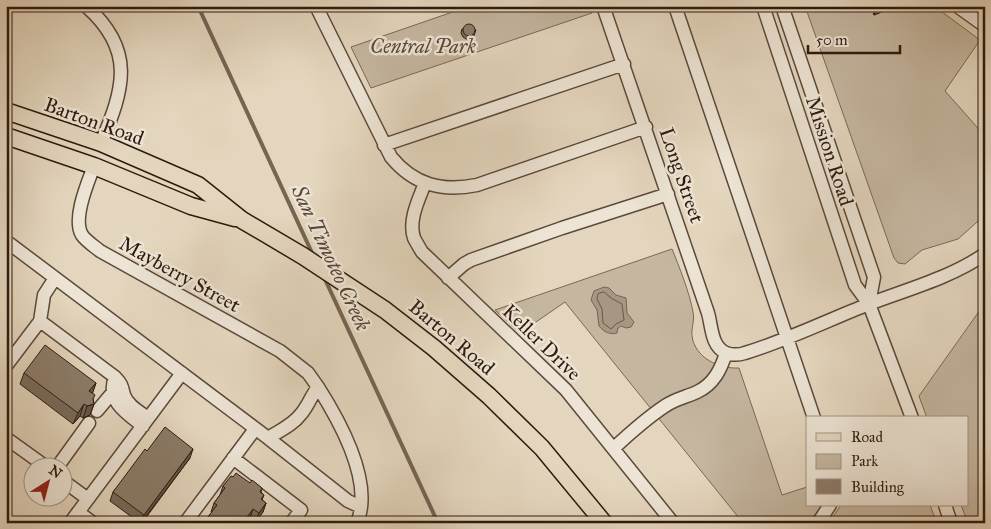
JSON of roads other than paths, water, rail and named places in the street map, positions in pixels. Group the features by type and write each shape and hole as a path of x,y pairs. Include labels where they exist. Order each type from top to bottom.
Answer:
{"main road":[{"name":"Barton Road","path":"6,111 102,143 198,185 242,220 303,256 385,310 434,348 542,448 604,523"},
{"name":"Barton Road","path":"6,136 94,166 191,206 242,220"}],"street":[{"path":"86,6 100,18 118,47 122,81 116,107 102,143"},
{"path":"316,6 391,157 401,170 425,183 445,188 477,185 646,127"},
{"name":"Long Street","path":"603,6 646,127 708,313 715,342 726,353"},
{"path":"675,6 813,416"},
{"name":"Mission Road","path":"763,6 855,285 869,304 911,416"},
{"name":"Mission Road","path":"782,6 874,277 869,304"},
{"path":"957,6 985,26"},
{"path":"384,145 624,64"},
{"name":"Mayberry Street","path":"94,166 79,215 78,226 82,235 100,251 280,351 299,364 318,387 337,418 351,450 357,471 361,507"},
{"name":"Keller Drive","path":"425,183 414,216 413,227 414,238 422,252 566,390 673,523"},
{"path":"448,278 471,260 668,194"},
{"path":"6,241 268,438 348,501 361,507 356,523"},
{"path":"614,448 663,407 674,400 697,392 707,385 720,370 726,353 734,355 744,353 787,338 869,304 929,282 973,262 985,254"},
{"path":"6,366 40,321 44,295 55,278"},
{"path":"40,321 116,377 122,384 125,397 145,422"},
{"path":"70,523 182,373"},
{"path":"116,377 112,385 117,404 145,422"},
{"path":"268,438 294,422 302,414 309,398 318,387"},
{"path":"97,411 113,392"},
{"path":"65,456 89,423"},
{"path":"185,523 255,429"},
{"path":"6,438 31,456"},
{"path":"233,458 301,510 291,523"},
{"path":"72,487 88,499"},
{"path":"818,523 829,506"},
{"path":"945,506 951,523"},
{"path":"78,512 93,523"}],"water":[{"path":"604,287 609,288 616,295 626,298 627,313 634,322 631,327 621,326 618,328 617,333 612,334 599,326 597,310 591,300 594,291"}],"waterway":[{"name":"San Timoteo Creek","path":"198,6 313,255"},
{"name":"San Timoteo Creek","path":"323,275 438,523"}],"park label":[{"name":"Central Park","path":"423,46"}]}
